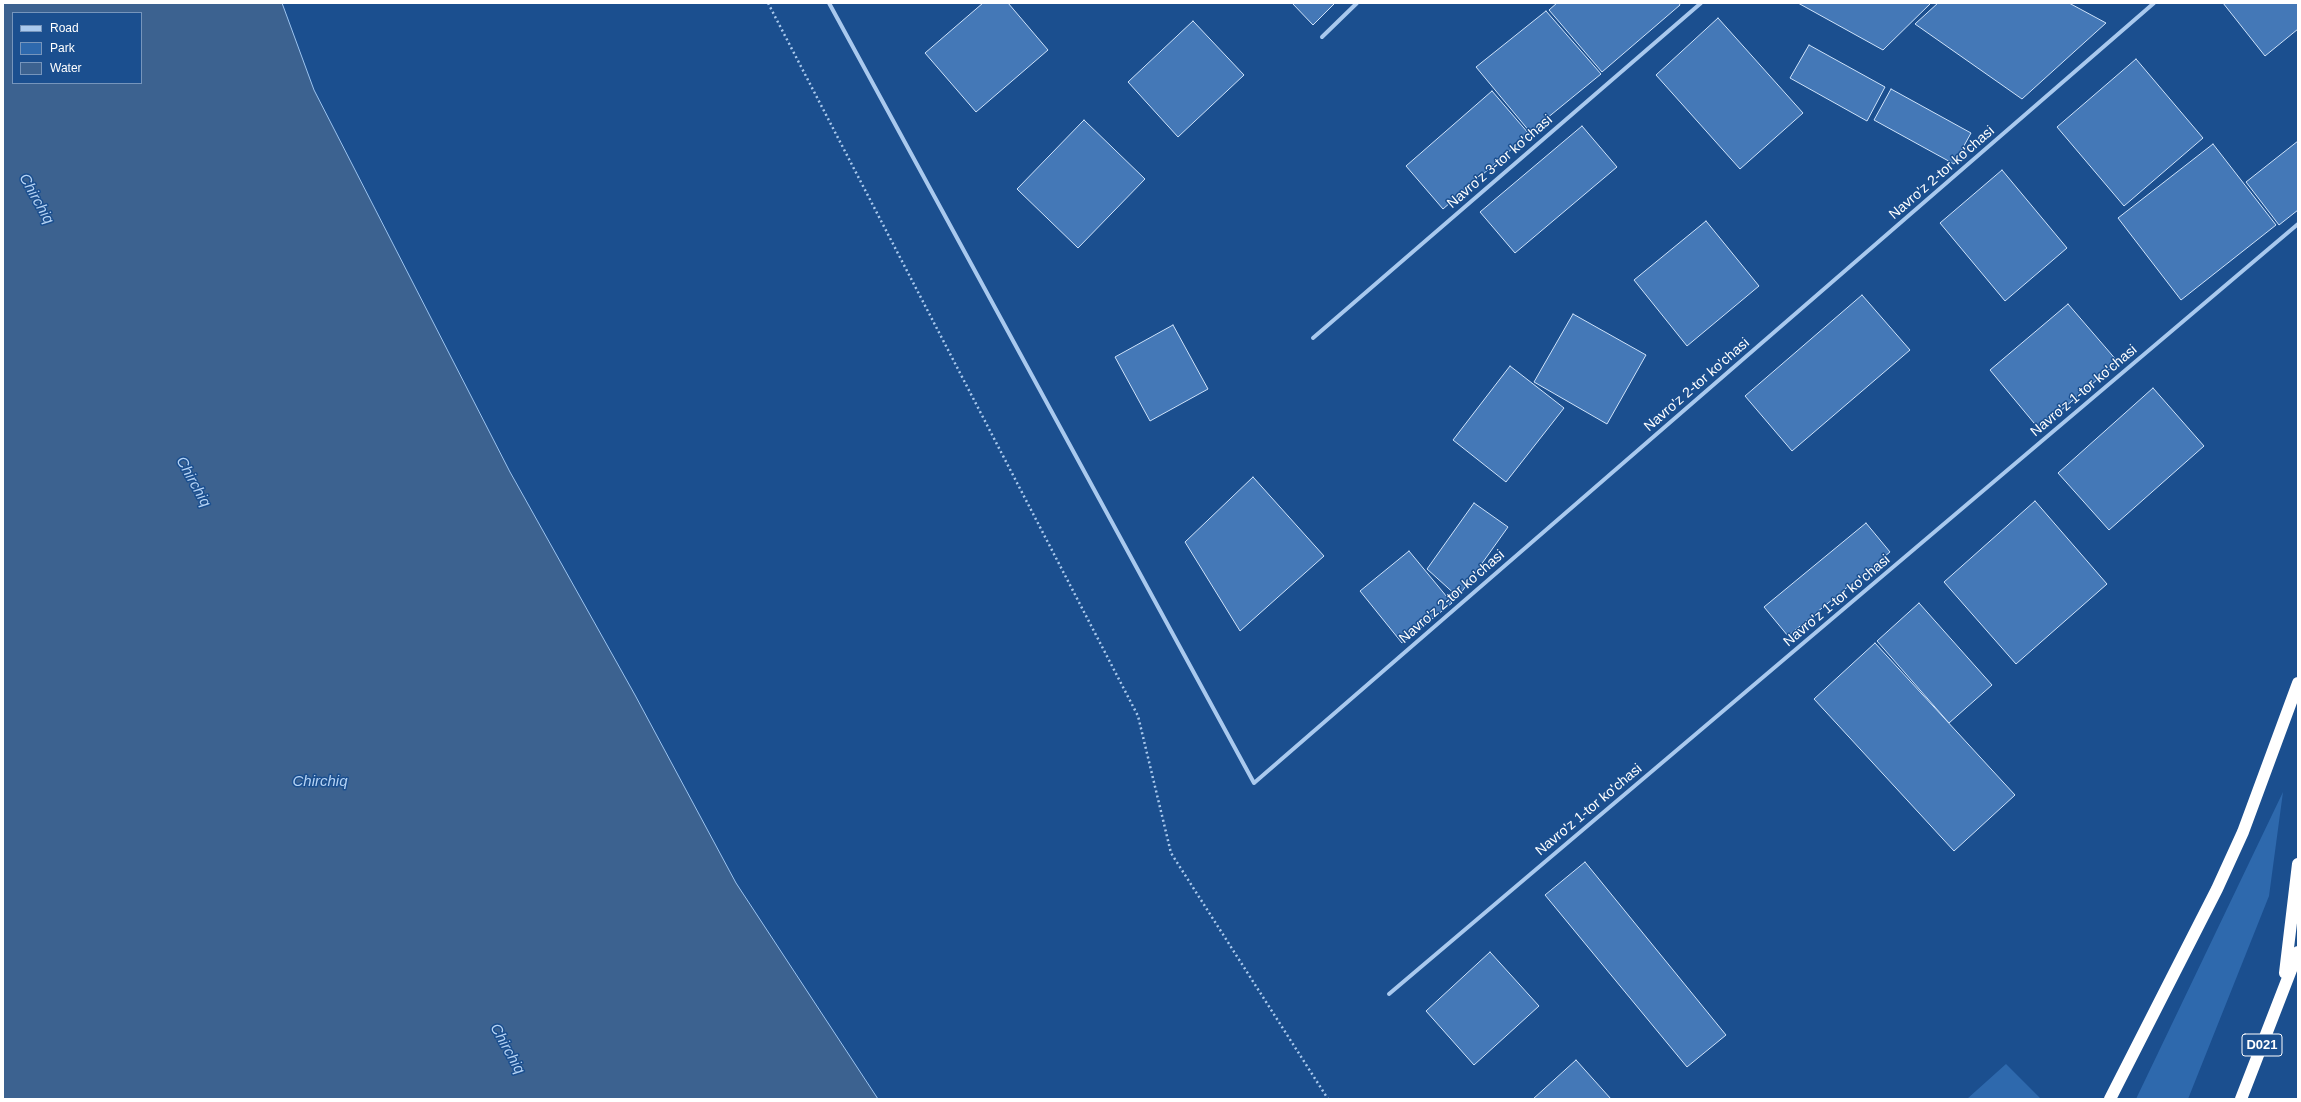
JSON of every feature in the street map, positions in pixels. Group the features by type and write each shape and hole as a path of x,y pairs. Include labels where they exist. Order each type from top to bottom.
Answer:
{"highway":[{"path":"2110,1099 2217,889 2243,832 2298,682"},
{"path":"2283,990 2298,864"},
{"name":"D021","path":"2241,1099 2298,952"}],"street":[{"name":"Navro'z 2-tor ko'chasi","path":"829,3 1254,783 2154,3"},
{"path":"1322,37 1357,3"},
{"name":"Navro'z 3-tor ko'chasi","path":"1313,338 1701,3"},
{"name":"Navro'z 1-tor ko'chasi","path":"1389,994 2298,224"}],"path":[{"path":"768,3 1138,716 1171,853 1328,1099"}],"green space":[{"path":"2283,792 2269,896 2188,1099 2136,1099"},
{"path":"2006,1064 2041,1099 1967,1099"}],"water":[{"name":"Chirchiq","path":"3,3 282,3 314,90 510,472 635,695 736,883 878,1099 3,1099"}],"building":[{"path":"983,3 1008,3 1048,50 976,112 925,53"},
{"path":"1292,3 1335,3 1313,25"},
{"path":"1557,3 1679,3 1680,5 1602,72 1549,10"},
{"path":"1798,3 1931,3 1883,50"},
{"path":"1938,3 2069,3 2106,23 2022,99 1915,24"},
{"path":"2223,3 2298,3 2298,29 2265,56"},
{"path":"1546,11 1601,74 1530,132 1476,67"},
{"path":"1718,18 1803,113 1740,169 1656,75"},
{"path":"1193,21 1244,75 1178,137 1128,82"},
{"path":"1809,45 1885,87 1867,121 1790,78"},
{"path":"2136,59 2203,138 2124,206 2057,127"},
{"path":"1891,89 1971,133 1954,164 1874,120"},
{"path":"1492,91 1529,134 1443,209 1406,166"},
{"path":"1084,120 1145,179 1078,248 1017,189"},
{"path":"1582,126 1617,167 1515,253 1480,212"},
{"path":"2298,141 2298,210 2279,225 2246,182"},
{"path":"2213,144 2276,225 2181,300 2118,218"},
{"path":"2002,170 2067,248 2005,301 1940,223"},
{"path":"1706,221 1759,286 1687,346 1634,280"},
{"path":"1862,295 1910,350 1792,451 1745,396"},
{"path":"2068,304 2118,362 2039,429 1990,370"},
{"path":"1573,314 1646,355 1607,424 1534,382"},
{"path":"1173,325 1208,389 1150,421 1115,357"},
{"path":"1510,366 1564,408 1506,482 1453,440"},
{"path":"2153,388 2204,446 2109,530 2058,473"},
{"path":"1253,477 1324,556 1240,631 1185,542"},
{"path":"2035,501 2107,584 2016,664 1944,582"},
{"path":"1474,503 1508,527 1458,597 1427,569"},
{"path":"1866,523 1890,552 1788,636 1764,607"},
{"path":"1409,551 1452,603 1402,643 1360,591"},
{"path":"1919,603 1992,685 1949,723 1877,641"},
{"path":"1875,643 2015,795 1954,851 1814,699"},
{"path":"1585,862 1726,1035 1687,1067 1545,895"},
{"path":"1490,952 1539,1006 1474,1065 1426,1011"},
{"path":"1576,1060 1611,1099 1533,1099"}]}
